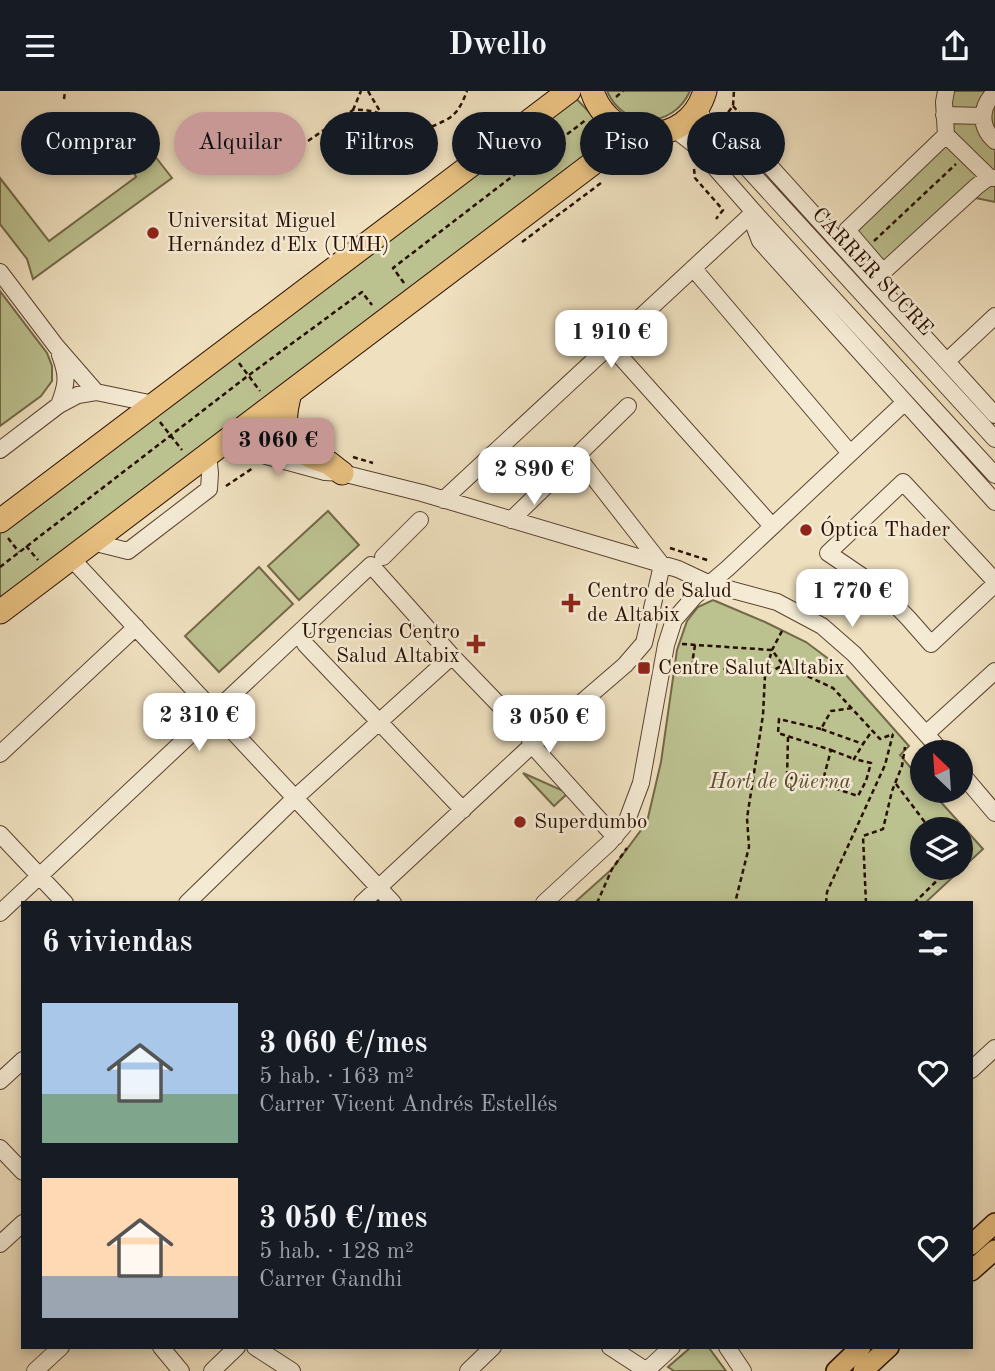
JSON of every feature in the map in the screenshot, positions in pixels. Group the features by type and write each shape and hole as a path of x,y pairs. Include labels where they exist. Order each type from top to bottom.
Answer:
{"highway":[{"path":"4,529 154,409 569,91"},
{"path":"592,91 603,112"},
{"path":"674,129 687,121 701,100"},
{"path":"0,611 206,451 290,393 580,173"},
{"path":"290,393 285,411 290,440 310,457 327,463 343,463"}],"main road":[{"path":"973,1243 995,1223"},
{"path":"973,1270 995,1250"},
{"path":"836,1371 858,1349"},
{"path":"863,1371 887,1349"}],"street":[{"path":"946,91 946,135 992,178 977,186 883,272 847,230 946,135"},
{"path":"995,92 986,102 983,116 986,131 995,141"},
{"path":"944,115 983,116"},
{"path":"674,129 696,146 995,475"},
{"name":"CARRER SUCRE","path":"762,175 995,439"},
{"name":"CARRER SUCRE","path":"778,175 995,415"},
{"path":"443,500 693,268 757,215"},
{"path":"757,215 755,228 760,241 995,502"},
{"path":"693,268 850,453"},
{"path":"0,272 56,346 96,392"},
{"path":"947,361 995,316"},
{"path":"610,345 772,526"},
{"path":"56,346 66,378 59,405"},
{"path":"0,450 59,405 78,395 96,392 154,409"},
{"path":"546,901 615,837 626,823 641,783 666,645 674,620 694,597 904,403"},
{"path":"511,520 628,406"},
{"path":"206,451 244,450 325,471 343,463 443,500 678,569 710,584 777,602 822,626 854,655 933,740"},
{"path":"364,901 532,745 625,665 644,643 662,565 577,456"},
{"path":"903,482 995,583 931,644 878,587 828,553 903,482"},
{"path":"0,913 420,520"},
{"path":"71,558 391,901"},
{"path":"377,561 452,656 528,735 532,745 615,837"},
{"path":"0,754 136,627"},
{"path":"305,644 463,810"},
{"path":"189,901 295,798 452,656"},
{"path":"927,733 995,671"},
{"path":"973,787 995,813"},
{"path":"0,834 63,901"},
{"path":"974,1061 995,1048"},
{"path":"0,1081 21,1062"},
{"path":"0,1147 21,1170"},
{"path":"0,1244 21,1225"},
{"path":"36,1371 59,1349"},
{"path":"163,1349 181,1371"},
{"path":"212,1371 235,1349"},
{"path":"258,1349 292,1371"},
{"path":"468,1371 491,1349"},
{"path":"613,1349 646,1371 670,1349"},
{"path":"728,1349 743,1371"}],"path":[{"path":"64,99 65,91"},
{"path":"353,110 361,91"},
{"path":"368,91 380,112"},
{"path":"438,123 451,117 464,99 466,91"},
{"path":"729,112 733,106 734,91"},
{"path":"733,106 738,112"},
{"path":"306,142 353,110 377,112"},
{"path":"405,284 393,268 580,124"},
{"path":"864,251 966,155"},
{"path":"694,175 723,210 716,219"},
{"path":"0,567 249,375 362,292 379,313"},
{"path":"233,355 265,398"},
{"path":"154,409 171,436 206,451"},
{"path":"343,463 380,465"},
{"path":"224,488 255,466"},
{"path":"4,529 19,552"},
{"path":"26,546 44,568"},
{"path":"736,901 749,847 747,818 763,715 765,675 772,650 782,631"},
{"path":"677,643 772,650"},
{"path":"695,645 692,664 765,675 783,665"},
{"path":"772,650 783,665 833,688 880,739 893,734 885,765 827,892 826,901"},
{"path":"821,729 831,712 852,708"},
{"path":"788,737 787,777 858,796 866,781 870,763 778,733 779,719 821,729 863,744"},
{"path":"854,759 872,731"},
{"path":"866,901 863,836 883,829 905,747"},
{"path":"822,785 831,750"},
{"path":"895,783 921,817"},
{"path":"916,901 938,880"}],"green space":[{"path":"569,91 589,112 580,112 580,160 566,171 566,112 542,112"},
{"path":"607,91 690,91 673,112 624,112"},
{"path":"941,91 995,91 995,202 971,197 883,276 840,232 942,134"},
{"path":"160,163 172,178 33,279 27,259 0,224 0,178 49,241 136,177 135,175 160,175"},
{"path":"459,175 561,175 0,601 0,526"},
{"path":"0,291 47,353 52,366 52,381 41,396 0,426"},
{"path":"328,511 359,545 299,600 268,566"},
{"path":"259,567 293,604 219,672 185,636"},
{"name":"Hort de Qüerna","path":"713,600 806,642 838,666 909,746 900,755 910,767 910,803 942,803 954,817 910,817 910,880 950,880 927,901 576,901 612,869 647,822 661,762 677,650 687,621 698,607"},
{"path":"523,773 568,793 554,806"},
{"name":"Hort de Qüerna","path":"973,838 983,849 973,858"},
{"path":"689,1349 710,1349 726,1371 674,1371 668,1367"}],"place":[{"name":"Universitat Miguel Hernández d'Elx (UMH)","path":"153,233"},
{"name":"Óptica Thader","path":"806,530"},
{"name":"Centro de Salud de Altabix","path":"571,603"},
{"name":"Urgencias Centro Salud Altabix","path":"476,644"},
{"name":"Centre Salut Altabix","path":"644,668"},
{"name":"Superdumbo","path":"520,822"}]}
